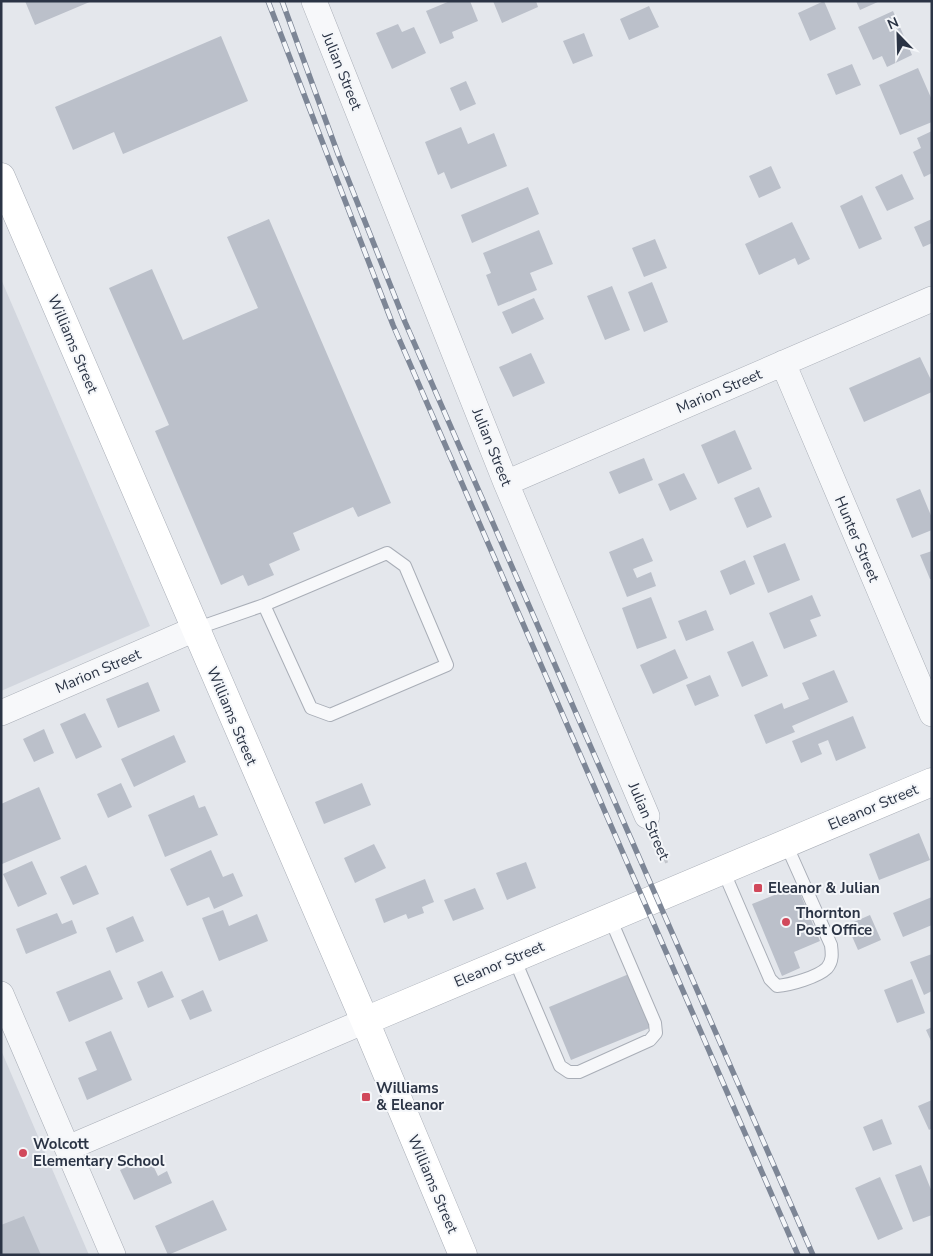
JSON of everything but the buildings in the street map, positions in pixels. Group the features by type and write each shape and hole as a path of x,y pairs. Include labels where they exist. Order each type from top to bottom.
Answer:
{"street":[{"name":"Julian Street","path":"314,1 506,483 647,816"},
{"name":"Williams Street","path":"1,177 365,1021 463,1255"},
{"name":"Marion Street","path":"506,483 932,299"},
{"name":"Hunter Street","path":"783,363 932,714"},
{"name":"Marion Street","path":"1,713 195,629"},
{"name":"Eleanor Street","path":"68,1148 932,782"},
{"path":"1,994 113,1255"}],"lane":[{"path":"195,629 264,605 387,553 405,566 447,665 330,715 310,708 264,605"},
{"path":"724,870 770,979 778,986 792,984 827,968 832,958 831,945 786,844"},
{"path":"514,958 560,1066 568,1072 578,1072 650,1040 656,1033 655,1023 610,918"}],"path":[{"name":"Julian Street","path":"647,816 678,890"}],"shaded area":[{"path":"1,279 150,626 1,691"},
{"name":"Wolcott Elementary School","path":"1,1050 89,1255 1,1255"}],"railway":[{"path":"268,1 393,325 798,1255"},
{"path":"282,1 338,154 405,322 813,1255"}],"place":[{"name":"Eleanor & Julian","path":"758,888"},
{"name":"Thornton Post Office","path":"786,922"},
{"name":"Williams & Eleanor","path":"366,1097"},
{"name":"Wolcott Elementary School","path":"23,1153"}]}
